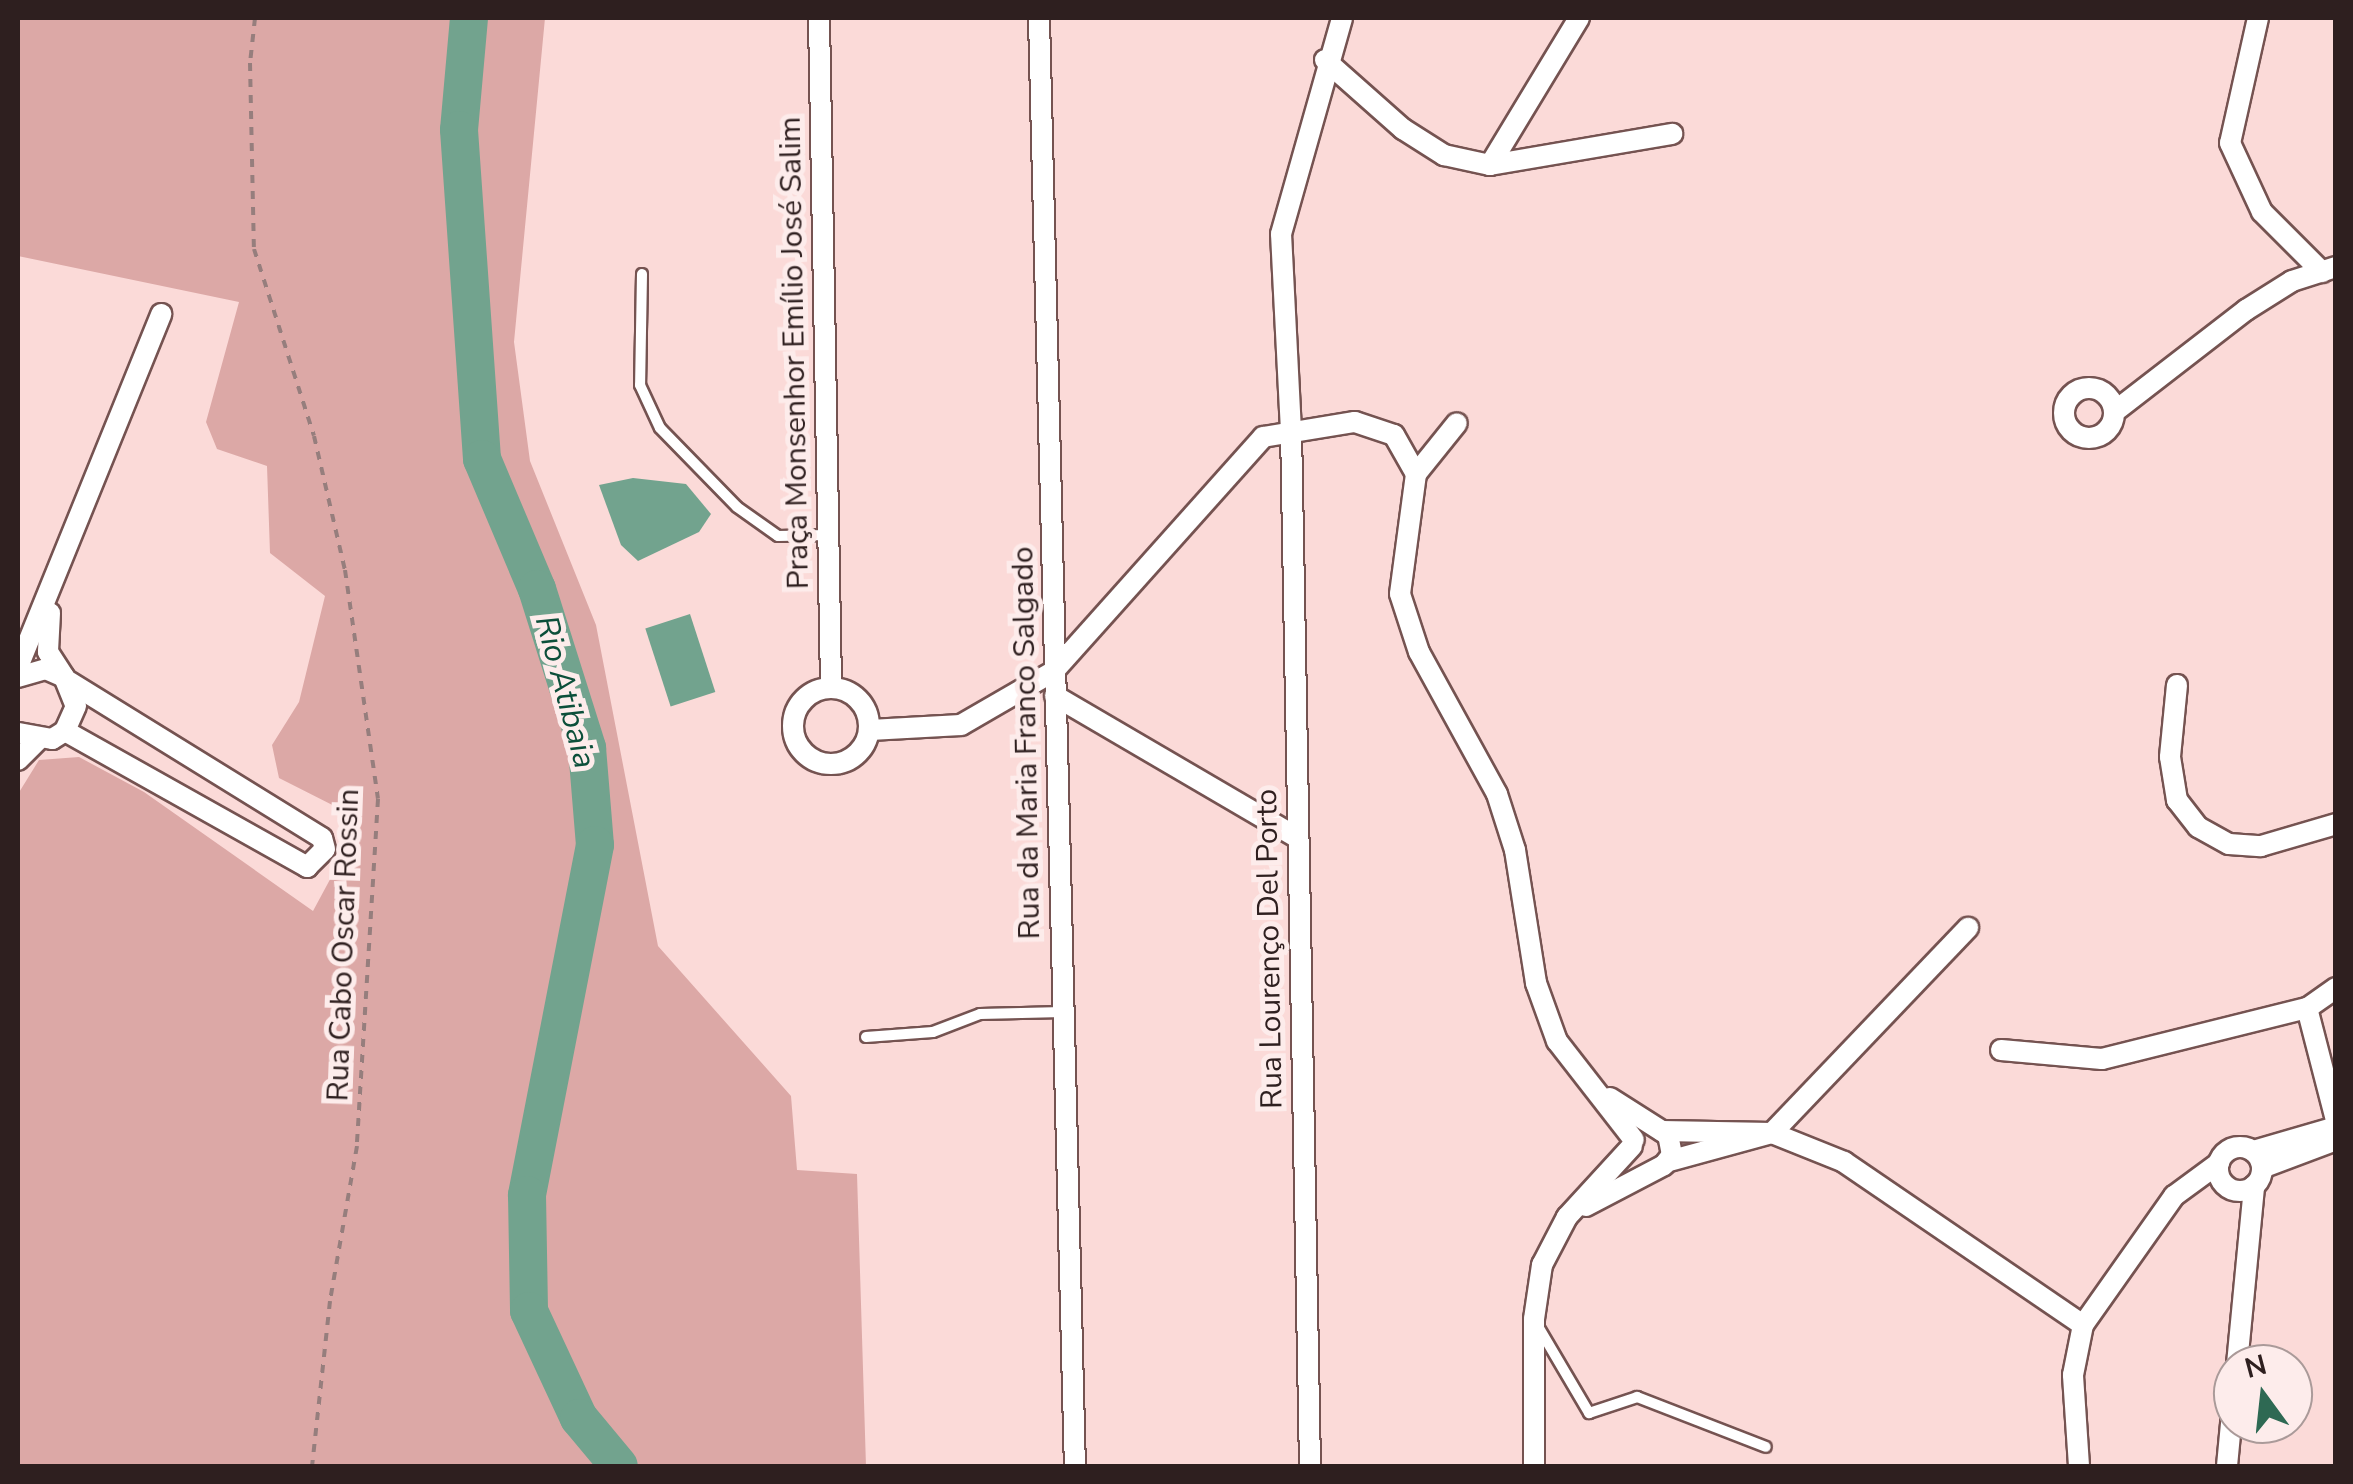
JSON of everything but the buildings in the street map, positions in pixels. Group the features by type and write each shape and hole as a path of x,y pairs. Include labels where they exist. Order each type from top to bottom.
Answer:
{"street":[{"name":"Praça Monsenhor Emílio José Salim","path":"819,18 830,687"},
{"name":"Rua da Maria Franco Salgado","path":"1039,18 1075,1466"},
{"name":"Rua Lourenço Del Porto","path":"1310,1466 1290,431 1280,234 1325,60 1342,18"},
{"path":"1490,166 1580,18"},
{"path":"2114,412 2246,310 2329,269 2262,212 2230,143 2258,18"},
{"path":"1325,60 1403,129 1444,154 1490,166 1672,134"},
{"path":"18,667 161,314"},
{"path":"870,730 961,725 1054,671 1235,462 1264,437 1355,422 1394,435 1416,474"},
{"path":"1458,423 1416,474 1400,594 1419,652 1497,794 1515,850 1536,983 1557,1041 1633,1143 1639,1164 1660,1165"},
{"path":"56,581 46,639 76,706 65,731"},
{"path":"18,677 46,669 65,679 322,838 325,849 307,866 65,731 27,737 18,760"},
{"path":"2177,685 2170,757 2177,800 2198,827 2229,844 2261,846 2336,824"},
{"path":"830,687 862,704 870,730 862,749 842,763 806,756 793,720 806,697 830,687"},
{"path":"1054,696 1298,838"},
{"path":"1567,1217 1660,1165 1772,1133 1968,928"},
{"path":"2002,1050 2102,1059 2307,1008 2336,988"},
{"path":"2241,1174 2336,1124 2307,1008"},
{"path":"1594,1087 1659,1130 1673,1148 1660,1165"},
{"path":"1534,1466 1534,1318 1542,1265 1567,1217 1633,1143 1659,1130 1772,1133 1844,1162 2083,1325"},
{"path":"2079,1466 2073,1374 2083,1325 2174,1196 2336,1140"},
{"path":"2239,1344 2250,1231 2241,1174"}],"lane":[{"path":"642,274 640,385 660,428 737,507 778,536 828,535"},
{"path":"866,1037 934,1032 980,1014 1063,1012"},
{"path":"1534,1318 1584,1411 1638,1397 1766,1447"}],"path":[{"name":"Rua Cabo Oscar Rossin","path":"255,18 250,63 254,249 314,436 345,570 378,799 357,1146 330,1301 312,1466"}],"shaded area":[{"path":"18,18 545,18 514,342 530,461 596,625 658,946 791,1096 797,1170 857,1174 866,1466 18,1466 18,794 39,760 79,757 144,792 313,911 362,820 279,778 272,745 299,702 325,596 270,553 267,466 217,449 206,422 239,302 18,256"},
{"path":"633,478 686,484 711,514 699,532 638,561 621,545 599,485"},
{"path":"690,614 715,692 671,707 645,629"}],"waterway":[{"name":"Rio Atibaia","path":"469,18 459,130 482,459 537,589 587,748 595,845 527,1195 529,1311 579,1418 619,1466"}]}
